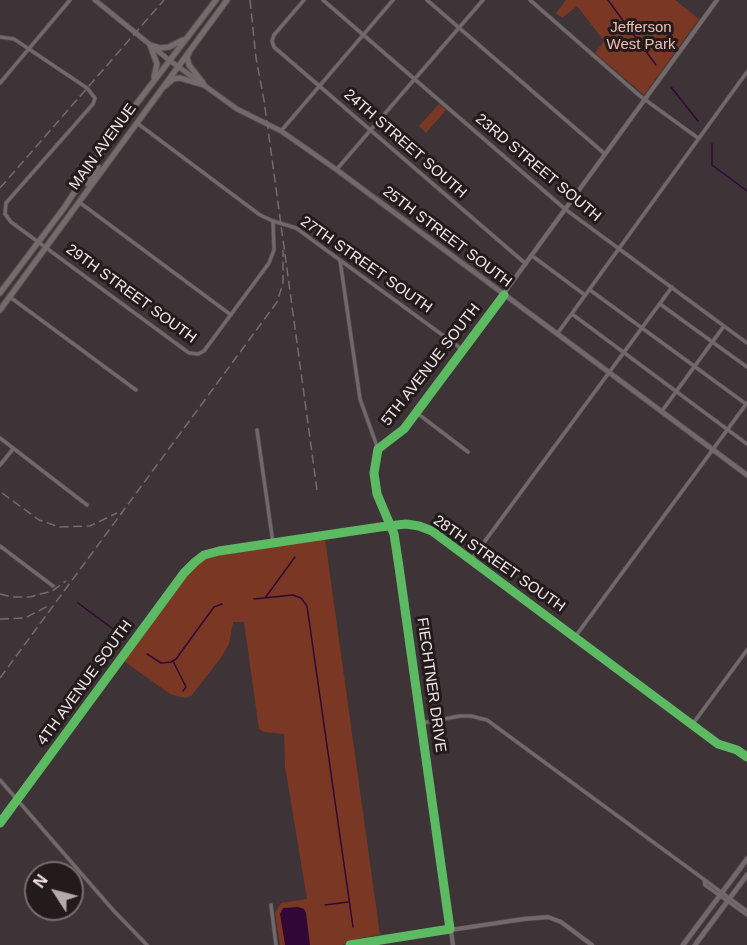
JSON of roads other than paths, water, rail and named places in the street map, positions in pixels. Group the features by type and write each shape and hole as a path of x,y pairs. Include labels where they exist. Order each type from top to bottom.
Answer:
{"main road":[{"name":"25TH STREET SOUTH","path":"95,0 169,60 237,109 281,131 337,170 747,475"},
{"name":"MAIN AVENUE","path":"0,293 150,85 216,0"},
{"name":"MAIN AVENUE","path":"0,310 226,0"},
{"path":"150,45 160,48 169,47 186,37"},
{"path":"150,45 157,68 150,85"},
{"path":"190,48 187,57 189,65 204,85"},
{"path":"150,103 170,81 176,78 185,78 204,85"},
{"path":"74,209 98,167 95,161"},
{"path":"683,945 747,859"},
{"path":"695,945 747,875"}],"street":[{"path":"0,83 70,0"},
{"name":"24TH STREET SOUTH","path":"304,0 274,35 272,41 274,47 526,264"},
{"name":"23RD STREET SOUTH","path":"323,0 565,209 747,343"},
{"path":"281,131 393,0"},
{"path":"427,0 605,154"},
{"path":"337,170 483,0"},
{"path":"530,0 645,99 699,138"},
{"name":"5TH AVENUE SOUTH","path":"378,449 404,429 417,413 717,0"},
{"path":"0,38 14,39 30,49"},
{"name":"29TH STREET SOUTH","path":"30,49 87,88 94,98 93,104 6,203 5,214 11,222 194,355 204,351 273,257 273,222"},
{"path":"557,334 747,72"},
{"name":"27TH STREET SOUTH","path":"135,122 260,215 273,222 296,228 464,350"},
{"path":"79,202 231,315"},
{"path":"531,255 585,295"},
{"path":"340,260 360,399 378,449"},
{"path":"471,560 672,288"},
{"path":"575,637 747,404 590,290"},
{"path":"10,297 136,390"},
{"path":"660,304 747,368"},
{"path":"572,314 747,444"},
{"path":"662,411 724,326"},
{"path":"417,413 468,452"},
{"path":"257,430 273,543"},
{"path":"0,438 87,505"},
{"path":"0,465 13,448"},
{"name":"FIECHTNER DRIVE","path":"378,449 374,473 377,494 394,534 453,945"},
{"name":"28TH STREET SOUTH","path":"196,561 204,555 219,551 390,526 406,524 419,526 432,531 718,744 737,750 747,757"},
{"path":"0,546 53,586"},
{"name":"4TH AVENUE SOUTH","path":"0,823 184,573 196,561"},
{"path":"692,725 747,650"},
{"path":"422,723 460,716 487,720 747,913"},
{"path":"0,780 113,910 147,945"},
{"path":"271,905 276,945"},
{"path":"350,945 450,929 548,917 561,922 592,945"}],"waterway":[{"path":"608,0 656,65"},
{"path":"671,87 698,121"},
{"path":"712,144 712,165 747,191"},
{"path":"265,598 295,557"},
{"path":"254,599 293,595 301,598 307,606 353,927"},
{"path":"78,603 120,634"},
{"path":"147,654 161,663 176,659 214,607 222,604"},
{"path":"173,661 186,687 183,691"},
{"path":"325,905 348,902"}],"railway":[{"path":"0,188 164,0"},
{"path":"250,0 256,58 264,100 317,490"},
{"path":"0,678 277,302 283,283 283,250"},
{"path":"2,493 39,520 60,527 90,526 117,513"},
{"path":"0,594 30,597 52,591 66,581"},
{"path":"0,619 25,618 48,606"}],"park label":[{"name":"Jefferson West Park","path":"641,36"}]}
